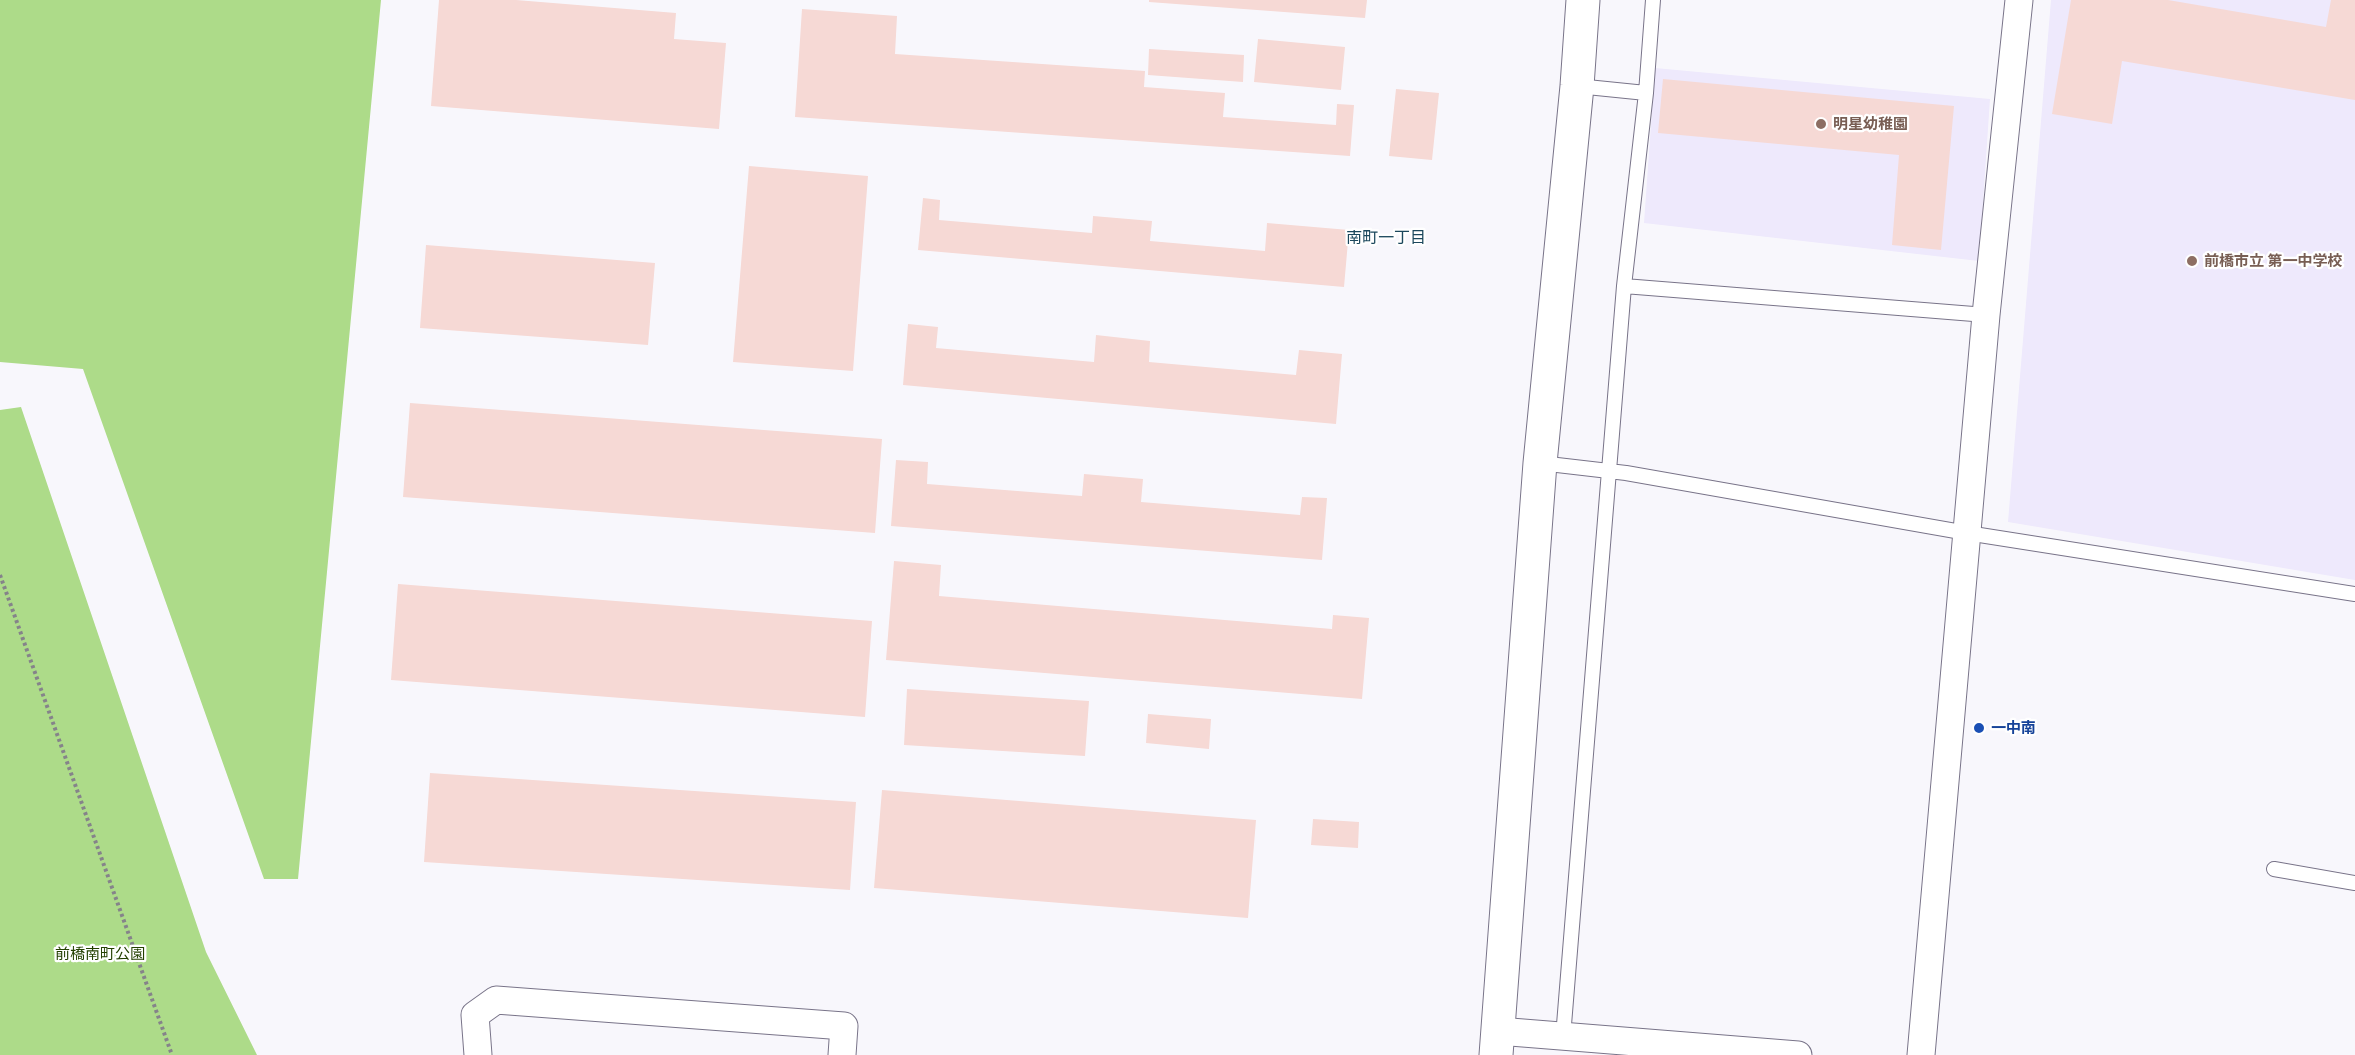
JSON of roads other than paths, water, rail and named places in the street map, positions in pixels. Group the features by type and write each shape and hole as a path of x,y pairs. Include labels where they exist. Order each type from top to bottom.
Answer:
{"street":[{"path":"1583,0 1577,86 1540,463 1497,1043 1563,1037 1718,1052 1798,1055"},
{"path":"1921,1055 1986,315 2019,0"},
{"path":"478,1055 475,1015 496,1000 844,1026 842,1055"}],"lane":[{"path":"1563,1037 1624,286 1646,93 1653,0"},
{"path":"1577,86 1646,93"},
{"path":"1624,286 1986,315"},
{"path":"1540,463 1609,471 1967,533 2355,594"},
{"path":"2274,869 2355,883"}],"place":[{"name":"明星幼稚園","path":"1821,124"},
{"name":"前橋市立 第一中学校","path":"2192,261"},
{"name":"一中南","path":"1979,728"}],"district":[{"name":"南町一丁目","path":"1386,238"}],"park label":[{"name":"前橋南町公園","path":"100,954"}]}
